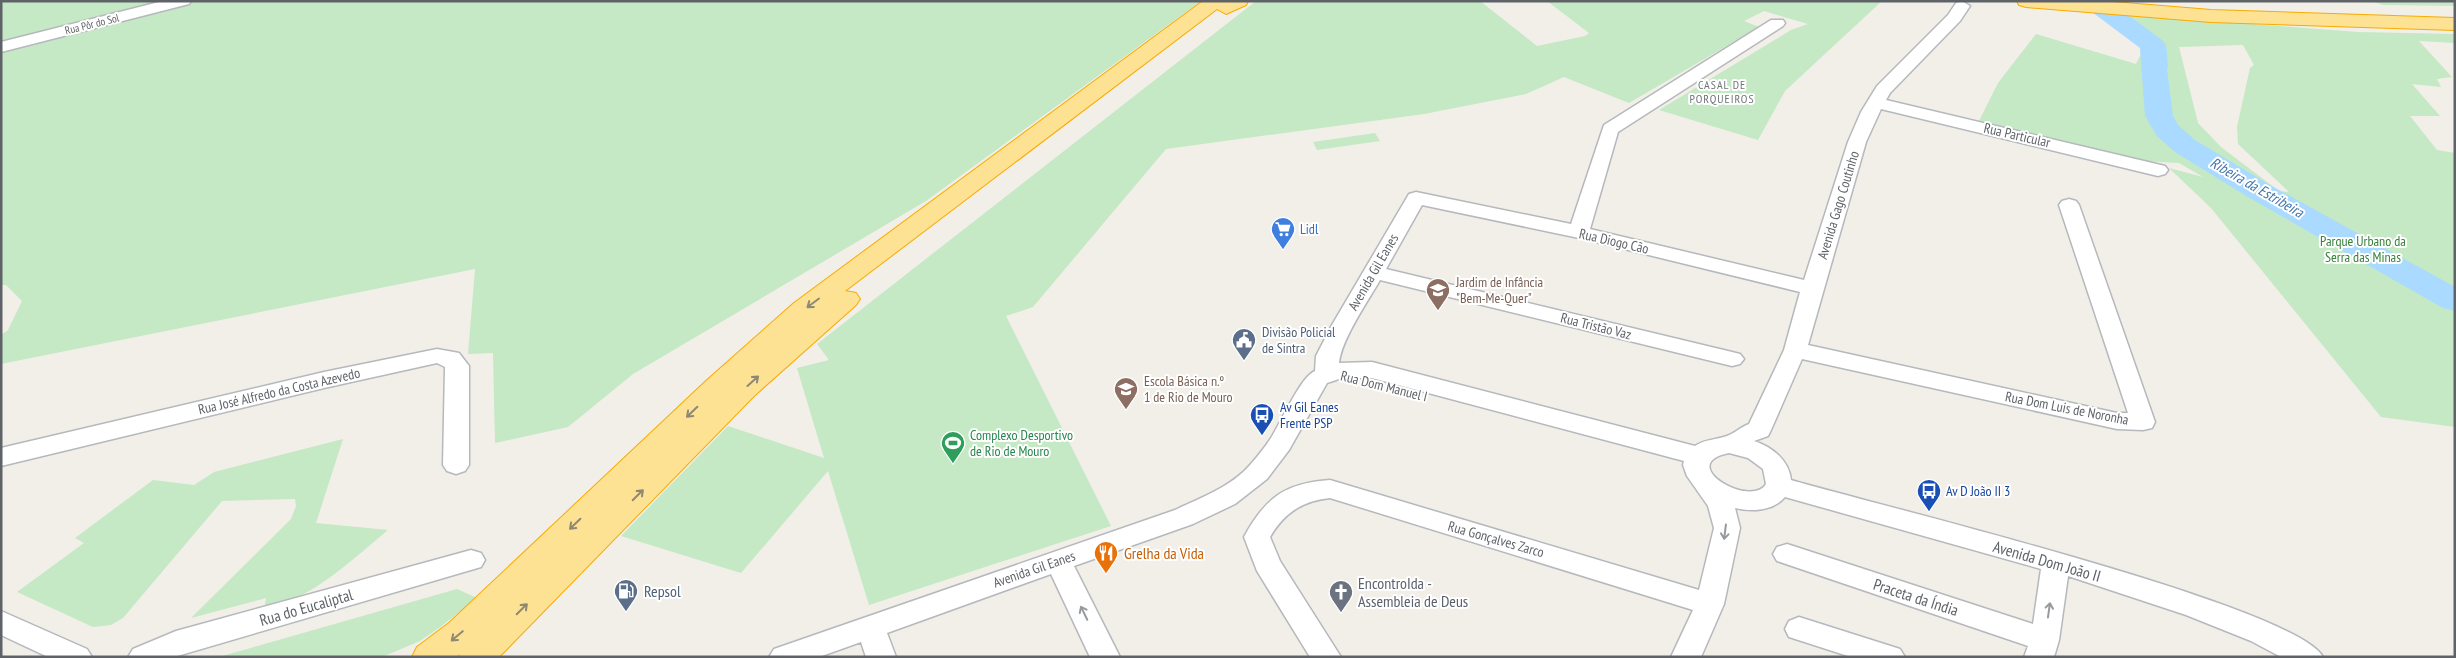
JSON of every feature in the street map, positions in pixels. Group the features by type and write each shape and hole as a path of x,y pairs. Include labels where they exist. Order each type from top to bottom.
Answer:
{"highway":[{"path":"2026,1 2052,4 2455,13"},
{"path":"430,657 462,633 716,388 804,309 1229,3"},
{"path":"476,657 744,389 836,307 1229,3"},
{"path":"2137,6 2314,20 2455,24"}],"street":[{"name":"Rua Pôr do Sol","path":"1,47 183,1"},
{"name":"Avenida Gago Coutinho","path":"1759,430 1795,350 1857,142 1883,90 1954,18 1962,6"},
{"path":"1578,232 1610,129 1777,23"},
{"name":"Rua Particular","path":"1876,103 2158,170"},
{"name":"Rua Diogo Cão","path":"1416,198 1578,232 1812,288"},
{"name":"Avenida Gil Eanes","path":"784,657 1184,517 1235,491 1258,473 1280,444 1316,382 1326,374 1328,356 1373,272 1416,198"},
{"name":"Rua Dom Luis de Noronha","path":"1795,350 2107,419 2143,422 2069,205"},
{"name":"Rua Tristão Vaz","path":"1373,272 1732,359"},
{"name":"Rua José Alfredo da Costa Azevedo","path":"1,456 324,380 437,356 451,358 457,366 456,465"},
{"name":"Rua Dom Manuel I","path":"1326,374 1341,374 1367,379 1702,471"},
{"path":"1733,445 1748,433 1759,430 1763,439 1766,458"},
{"path":"1686,657 1710,604 1727,528 1721,505 1702,471 1706,449 1716,445 1733,445 1755,451 1775,466 1780,475 1780,486 1777,492 1769,498 1745,502 1721,495 1702,471"},
{"name":"Avenida Dom João II","path":"1780,486 2056,562 2170,598 2254,630 2308,657"},
{"name":"Rua Gonçalves Zarco","path":"1326,657 1266,564 1257,537 1268,516 1282,503 1310,490 1330,489 1710,604"},
{"name":"Praceta da Índia","path":"1787,554 2042,648 2056,562"},
{"name":"Rua do Eucaliptal","path":"143,657 176,643 470,560"},
{"path":"1058,561 1105,657"},
{"path":"1,622 77,657"},
{"path":"871,626 881,657"},
{"path":"1799,629 1890,657"}],"green space":[{"path":"1,1 1201,1 926,201 633,374 568,427 495,443 493,353 468,354 475,269 1,364 1,335 8,330 22,301 6,285 1,285"},
{"path":"1256,1 1480,1 1537,46 1585,36 1589,33 1547,1 1882,1 1785,91 1758,140 1659,110 1791,30 1808,24 1764,11 1744,21 1759,27 1629,103 1564,77 1526,94 1424,114 1166,149 1033,307 1006,316 1111,526 869,605 828,471 741,573 621,536 728,426 824,458 797,368 829,360 817,344"},
{"path":"2371,1 2455,1 2455,6 2383,5"},
{"name":"Parque Urbano da Serra das Minas","path":"2094,12 2358,32 2455,34 2455,43 2419,41 2452,77 2437,79 2441,87 2412,84 2440,116 2410,116 2437,150 2455,153 2455,427 2381,417 2211,208 2169,168 2203,177 2179,163 2140,161 1978,123 1998,83 2036,34 2136,64 2144,48 2141,41","holes":["2243,45 2254,65 2250,68 2237,127 2238,144 2289,192 2279,191 2221,147 2198,123 2179,47"]},
{"path":"1375,133 1380,141 1317,150 1313,142"},
{"path":"343,439 316,523 388,530 330,577 300,596 283,604 264,611 266,598 191,618 291,519 296,506 295,499 222,501 123,618 111,625 93,627 17,592 84,543 75,538 153,480 194,485 214,472"},
{"path":"457,589 477,598 420,641 382,657 219,657"}],"waterway":[{"name":"Ribeira da Estribeira","path":"2093,1 2153,45 2155,67"},
{"name":"Ribeira da Estribeira","path":"2155,72 2159,116 2167,130 2185,146 2259,191 2455,301"}],"place":[{"name":"Lidl","path":"1283,250"},
{"name":"Jardim de Infância \"Bem-Me-Quer\"","path":"1438,311"},
{"name":"Divisão Policial de Sintra","path":"1244,361"},
{"name":"Escola Básica n.º 1 de Rio de Mouro","path":"1126,410"},
{"name":"Av Gil Eanes Frente PSP","path":"1262,436"},
{"name":"Complexo Desportivo de Rio de Mouro","path":"953,464"},
{"name":"Av D João II 3","path":"1929,512"},
{"name":"Grelha da Vida","path":"1106,574"},
{"name":"Repsol","path":"626,612"},
{"name":"EncontroIda - Assembleia de Deus","path":"1341,613"}],"district":[{"name":"CASAL DE PORQUEIROS","path":"1722,91"}]}
